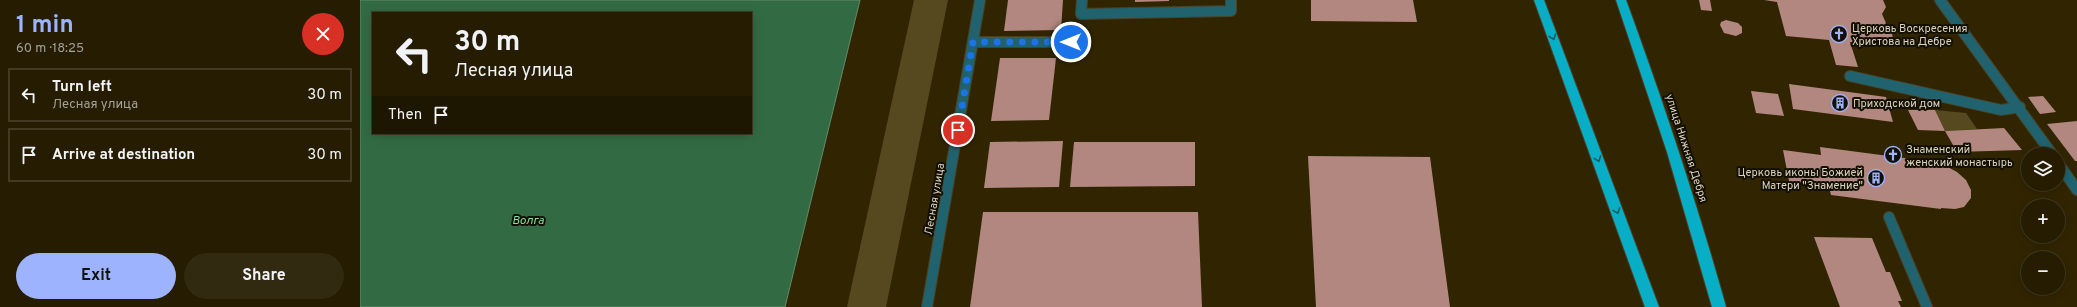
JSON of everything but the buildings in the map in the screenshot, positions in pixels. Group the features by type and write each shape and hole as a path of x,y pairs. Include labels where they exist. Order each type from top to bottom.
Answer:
{"highway":[{"path":"1539,0 1652,307"},
{"name":"улица Нижняя Дебря","path":"1621,0 1664,120 1688,193 1719,307"}],"street":[{"name":"Лесная улица","path":"927,307 980,0"},
{"path":"1082,0 1081,14 1231,11 1231,0"},
{"path":"1940,0 2020,107 2047,147"},
{"path":"973,42 1071,42"},
{"path":"1850,76 2001,110 2020,107"},
{"path":"2065,173 2077,190"},
{"path":"1888,218 1928,307"}],"shaded area":[{"path":"914,0 948,0 886,307 847,307"},
{"path":"1935,110 1966,113 1977,129 1945,131"}],"water":[{"name":"Волга","path":"360,0 860,0 785,307 360,307"}],"place":[{"name":"Церковь Воскресения Христова на Дебре","path":"1839,34"},
{"name":"Приходской дом","path":"1840,103"},
{"name":"Знаменский женский монастырь","path":"1893,155"},
{"name":"Церковь иконы Божией Матери \"Знамение\"","path":"1876,178"}],"route":[{"path":"958,130 973,42 1071,42"}]}
